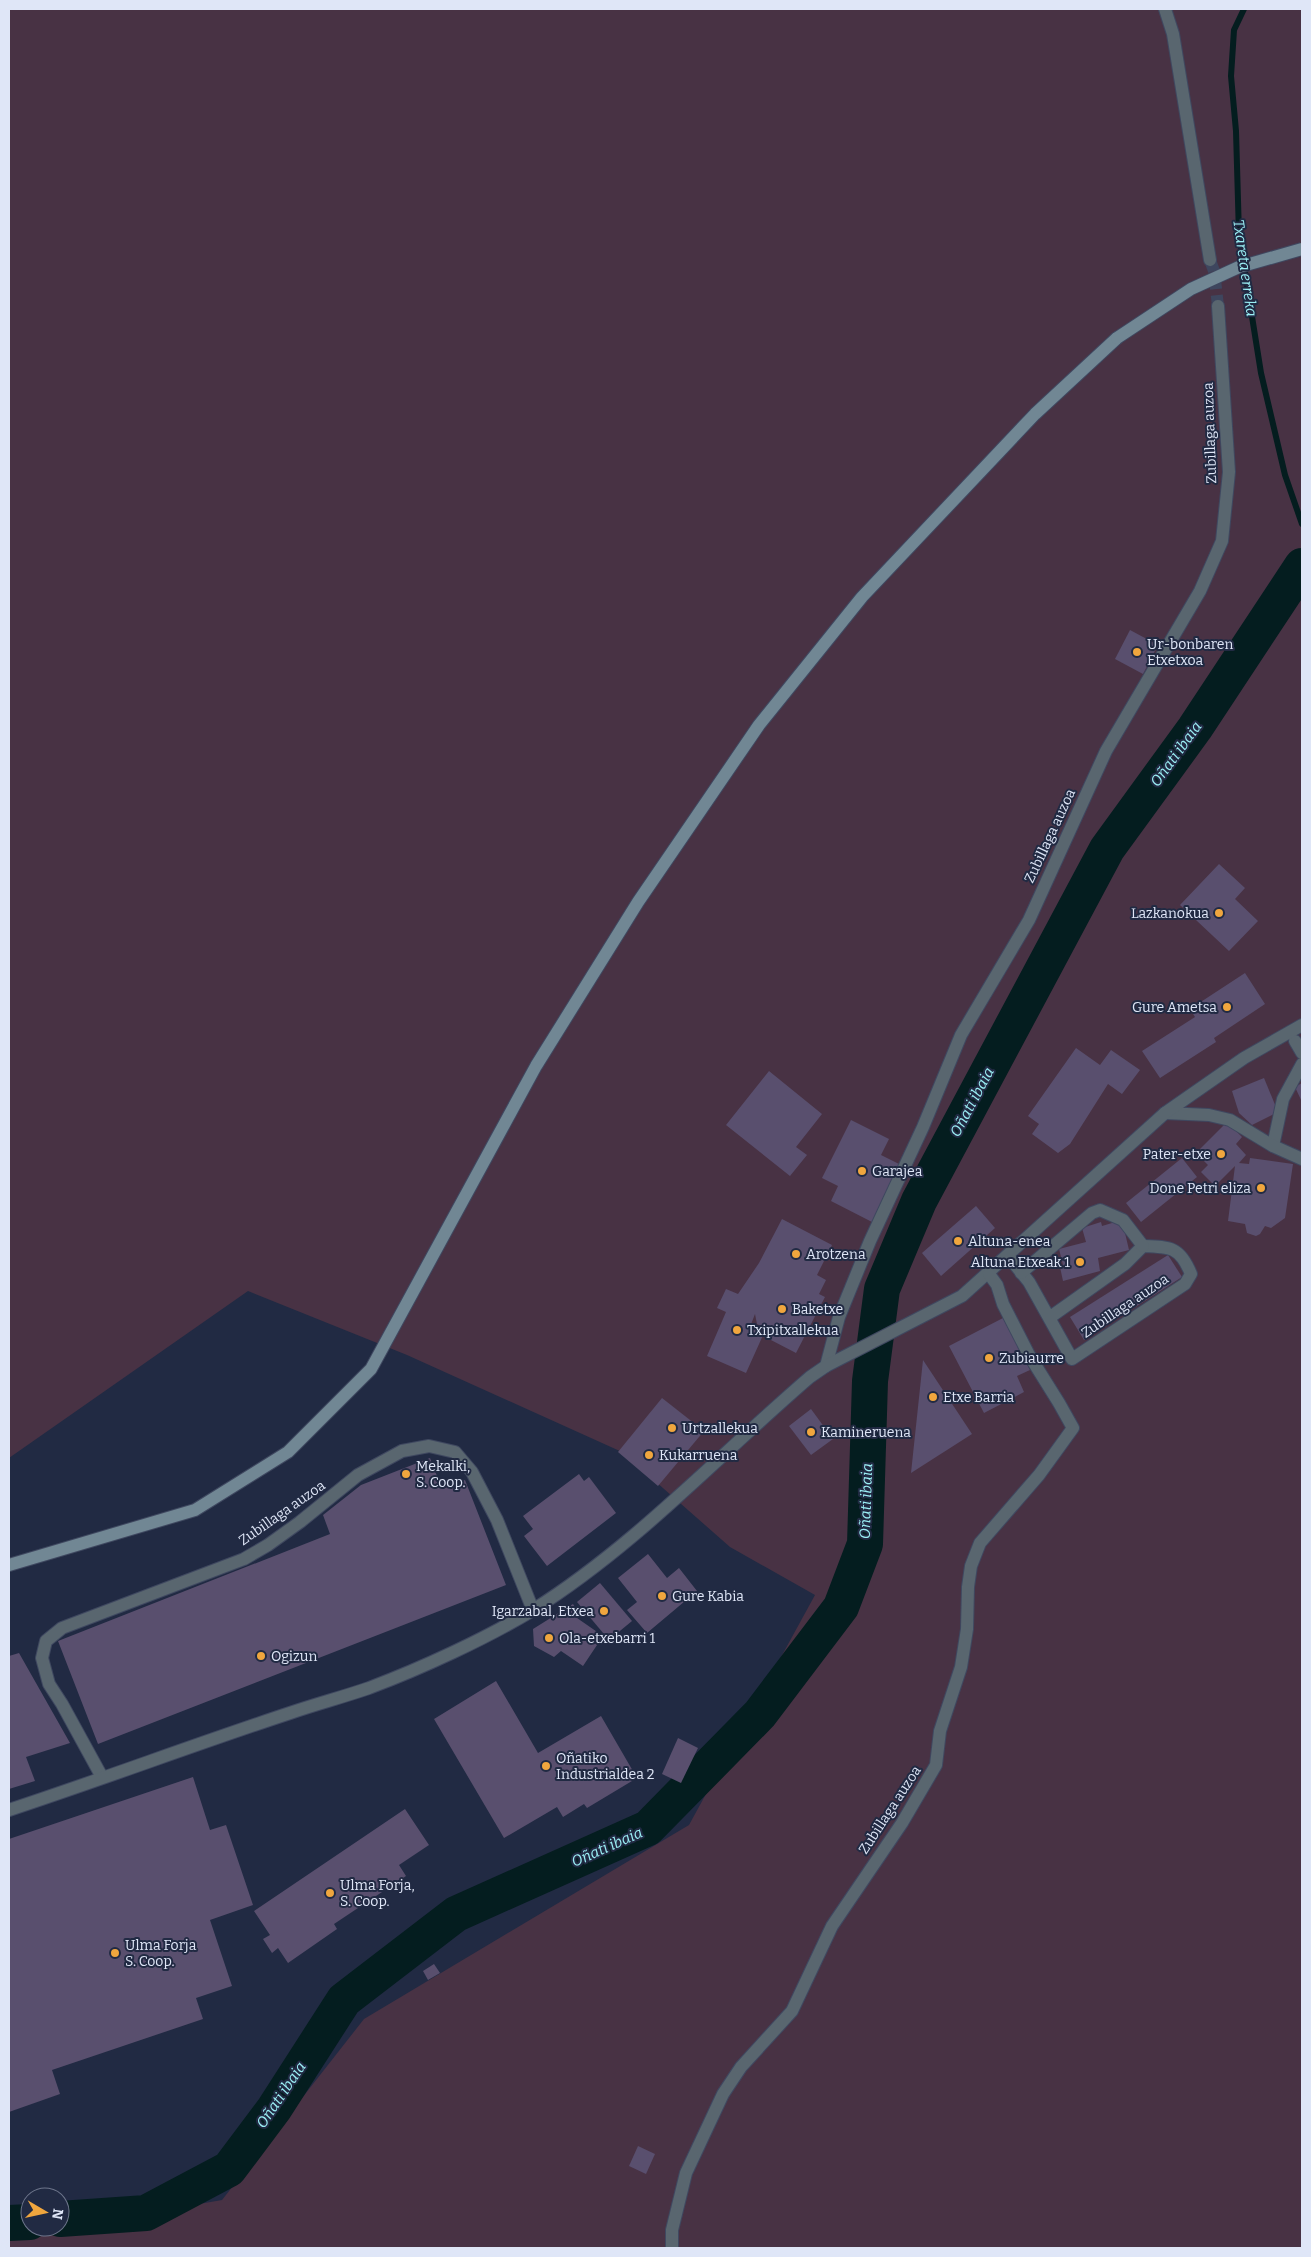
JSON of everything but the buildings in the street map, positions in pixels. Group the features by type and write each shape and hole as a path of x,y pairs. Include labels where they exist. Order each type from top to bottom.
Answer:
{"main road":[{"path":"9,1565 195,1510 288,1452 371,1369 536,1066 638,902 759,725 862,598 1035,414 1117,338 1191,289 1238,267 1302,249"}],"street":[{"path":"1165,9 1173,34 1210,260"},
{"name":"Zubillaga auzoa","path":"826,1366 839,1316 870,1241 923,1127 961,1035 1028,920 1106,751 1200,591 1222,541 1229,472 1218,306"},
{"path":"9,1810 410,1672 501,1628 533,1610 590,1571 631,1539 768,1413 826,1366 962,1296 989,1274 1140,1134 1165,1114 1236,1064 1302,1025"},
{"path":"1295,1041 1302,1053"},
{"path":"1273,1146 1283,1098 1302,1064"},
{"path":"1165,1114 1209,1115 1230,1120 1273,1146 1302,1159"},
{"path":"1008,1256 1049,1318 1124,1264 1144,1246 1123,1220 1100,1210 1092,1213 1021,1273"},
{"name":"Zubillaga auzoa","path":"1049,1318 1072,1359 1184,1284 1191,1274 1184,1257 1166,1246 1144,1246"},
{"name":"Zubillaga auzoa","path":"672,2248 672,2230 686,2173 722,2094 731,2079 792,2011 832,1926 902,1823 936,1765 940,1731 963,1661 967,1629 968,1587 974,1553 980,1543 1039,1475 1073,1428 1024,1346 1002,1304 997,1285 989,1274"},
{"name":"Zubillaga auzoa","path":"102,1777 67,1712 49,1684 42,1658 46,1641 62,1628 244,1559 268,1545 300,1522 358,1475 402,1451 429,1446 455,1452 472,1472 497,1520 533,1610"}],"shaded area":[{"path":"9,9 1302,9 1302,2248 9,2248 9,2237 20,2235 20,2237 70,2237 70,2226 222,2200 364,2019 689,1825 815,1595 730,1547 622,1452 407,1355 248,1291 9,1458"}],"waterway":[{"name":"Txareta erreka","path":"1244,9 1234,30 1231,76 1236,131 1239,235 1261,373 1285,475 1302,524"},
{"name":"Oñati ibaia","path":"70,2218 146,2213 229,2169 274,2109 344,2000 456,1914 648,1828 760,1714 841,1607 865,1544 870,1381 882,1289 919,1201 1107,849 1195,728 1302,566"},
{"name":"Oñati ibaia","path":"9,2223 20,2222"}],"tunnel":[{"path":"1210,260 1214,271 1218,306"}],"place":[{"name":"Ur-bonbaren Etxetxoa","path":"1137,652"},
{"name":"Lazkanokua","path":"1219,913"},
{"name":"Gure Ametsa","path":"1227,1007"},
{"name":"Pater-etxe","path":"1221,1154"},
{"name":"Garajea","path":"862,1171"},
{"name":"Done Petri eliza","path":"1261,1188"},
{"name":"Altuna-enea","path":"958,1241"},
{"name":"Arotzena","path":"796,1254"},
{"name":"Altuna Etxeak 1","path":"1080,1262"},
{"name":"Baketxe","path":"782,1309"},
{"name":"Txipitxallekua","path":"737,1330"},
{"name":"Zubiaurre","path":"989,1358"},
{"name":"Etxe Barria","path":"933,1397"},
{"name":"Urtzallekua","path":"672,1428"},
{"name":"Kamineruena","path":"811,1432"},
{"name":"Kukarruena","path":"649,1455"},
{"name":"Mekalki, S. Coop.","path":"406,1474"},
{"name":"Gure Kabia","path":"662,1596"},
{"name":"Igarzabal, Etxea","path":"604,1611"},
{"name":"Ola-etxebarri 1","path":"549,1638"},
{"name":"Ogizun","path":"261,1656"},
{"name":"Oñatiko Industrialdea 2","path":"546,1766"},
{"name":"Ulma Forja, S. Coop.","path":"330,1893"},
{"name":"Ulma Forja S. Coop.","path":"115,1953"}]}
